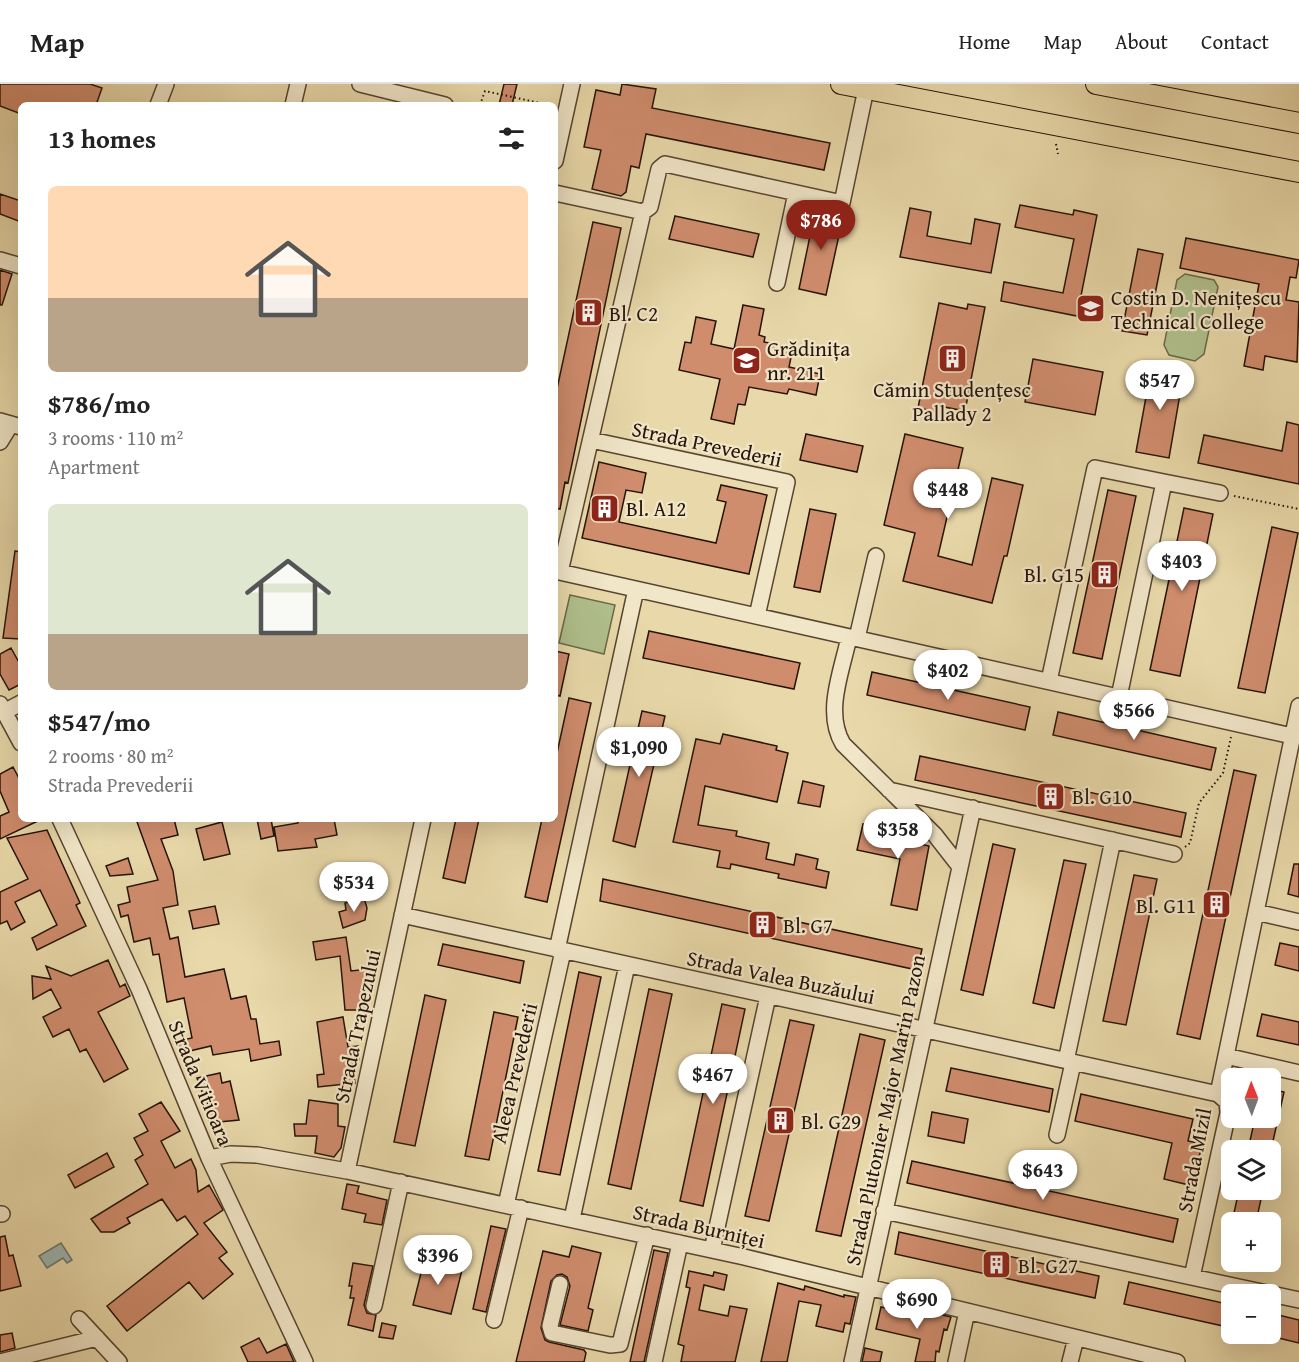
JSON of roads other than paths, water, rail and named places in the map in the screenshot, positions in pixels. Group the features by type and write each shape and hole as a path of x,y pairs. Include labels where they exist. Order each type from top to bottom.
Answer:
{"main road":[{"path":"841,84 1299,172"},
{"path":"1096,84 1299,123"}],"street":[{"path":"159,102 166,84"},
{"path":"360,84 433,102"},
{"path":"558,147 572,84"},
{"path":"866,89 842,202 665,164 659,168 650,207 643,212 591,440 558,571 1292,736"},
{"path":"777,283 796,193"},
{"path":"558,194 643,212"},
{"path":"0,260 18,265"},
{"path":"0,442 11,424"},
{"name":"Strada Prevederii","path":"591,440 787,482 757,616"},
{"path":"1049,681 1095,468 1220,493"},
{"path":"1119,697 1164,482"},
{"path":"876,556 834,711 836,732 847,749 935,835 960,867"},
{"name":"Aleea Prevederii","path":"506,1205 636,589"},
{"path":"18,704 2,708 18,737"},
{"name":"Strada Mizil","path":"1192,1277 1228,1113 1227,1102 1218,1094 1256,912 1292,778 1292,736 1299,706"},
{"path":"889,790 1173,854"},
{"name":"Strada Plutonier Major Marin Pazon","path":"852,1362 973,808"},
{"name":"Strada Vitioara","path":"61,822 139,989 209,1158 305,1362"},
{"name":"Strada Trapezului","path":"347,1171 422,822"},
{"path":"1057,1135 1113,840"},
{"path":"1256,912 1299,922"},
{"name":"Strada Valea Buzăului","path":"402,915 1218,1094"},
{"path":"572,1219 627,965"},
{"path":"712,1250 768,996"},
{"path":"1226,1056 1299,1073"},
{"name":"Strada Burniței","path":"209,1158 231,1154 250,1154 401,1182 712,1250 1076,1338 1149,1359 1177,1362"},
{"path":"374,1306 401,1182"},
{"path":"494,1320 521,1208"},
{"path":"885,1211 1299,1300"},
{"path":"560,1284 550,1326 552,1333 610,1345 620,1344 647,1236"},
{"path":"654,1362 680,1243"},
{"path":"956,1362 967,1311"},
{"path":"79,1319 119,1362"},
{"path":"0,1362 97,1338"},
{"path":"1070,1362 1076,1338"}],"water":[{"path":"61,1243 72,1260 67,1263 63,1258 47,1268 39,1256"}],"place":[{"name":"Costin D. Nenițescu Technical College","path":"1090,309"},
{"name":"Bl. C2","path":"588,313"},
{"name":"Cămin Studențesc Pallady 2","path":"952,358"},
{"name":"Grădinița nr. 211","path":"746,360"},
{"name":"Bl. A12","path":"605,508"},
{"name":"Bl. G15","path":"1105,574"},
{"name":"Bl. G10","path":"1051,796"},
{"name":"Bl. G11","path":"1217,905"},
{"name":"Bl. G7","path":"762,925"},
{"name":"Bl. G29","path":"780,1121"},
{"name":"Bl. G27","path":"997,1265"}]}
